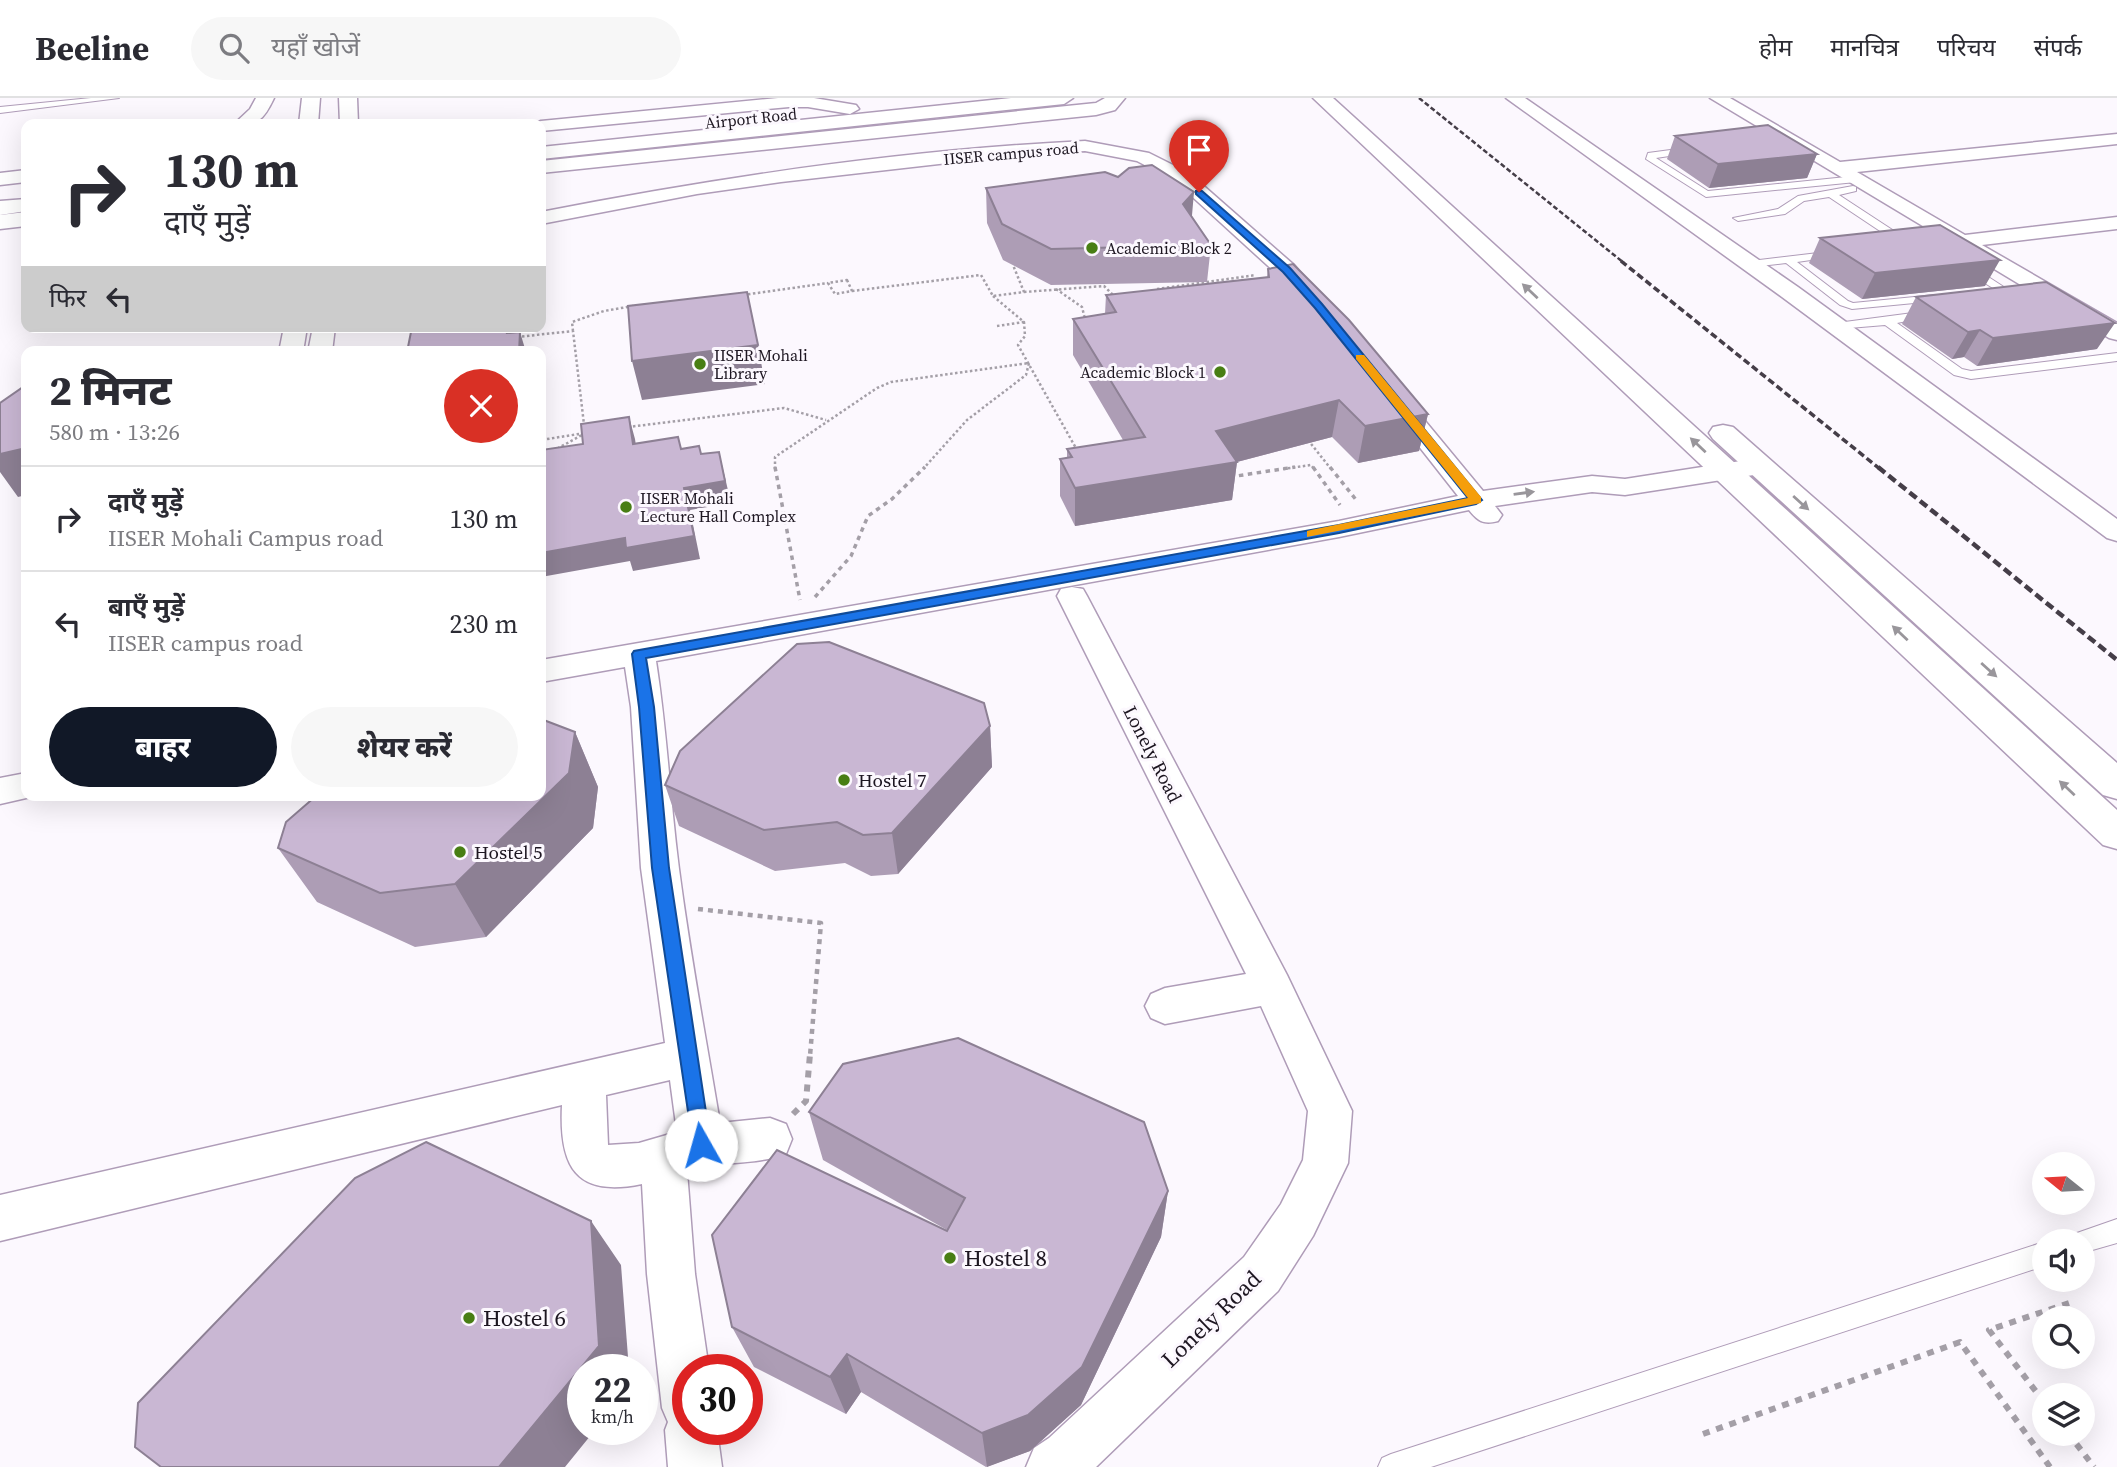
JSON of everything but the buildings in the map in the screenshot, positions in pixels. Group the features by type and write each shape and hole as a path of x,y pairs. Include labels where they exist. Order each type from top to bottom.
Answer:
{"street":[{"path":"252,119 265,98"},
{"path":"309,119 311,98"},
{"path":"348,98 349,119"},
{"name":"Airport Road","path":"546,139 961,98"},
{"path":"546,152 1064,98"},
{"path":"546,166 1096,109 1108,106 1116,98"},
{"path":"1322,98 2117,834"},
{"path":"1348,98 2117,785"},
{"path":"1514,98 1815,310 2117,532"},
{"path":"1720,99 1754,98"},
{"path":"1720,99 1832,175 1865,183 1962,241 2037,294 2058,298 2111,339"},
{"path":"546,126 807,102 850,109"},
{"path":"1832,175 2117,139"},
{"path":"1059,146 1078,165"},
{"name":"IISER campus road","path":"546,217 771,177 1059,146 1116,150 1143,157 1182,177 1286,270 1327,317"},
{"path":"0,179 21,177"},
{"path":"0,192 21,190"},
{"path":"0,208 21,206"},
{"path":"0,222 21,220"},
{"path":"1962,241 2117,223"},
{"path":"1380,382 1485,511"},
{"path":"546,692 640,664 1339,529 1602,500 1625,487 1760,466"},
{"path":"546,671 640,664 1072,596 1485,511"},
{"name":"Lonely Road","path":"1053,1467 1068,1457 1261,1274 1297,1220 1325,1163 1330,1111 1273,986 1236,919 1072,596"},
{"path":"640,664 666,905 690,1056 671,1274 681,1354"},
{"path":"0,767 21,764"},
{"path":"0,791 21,787"},
{"path":"1165,1006 1273,986"},
{"path":"0,1217 690,1056"},
{"path":"585,1081 586,1150 591,1161 602,1167 770,1139"},
{"path":"693,1445 695,1467"}],"lane":[{"path":"30,107 36,98"},
{"path":"0,110 115,98"},
{"path":"1710,148 1658,153 1651,155 1651,159 1706,194 1832,175"},
{"path":"1814,175 1832,175"},
{"path":"1738,218 1781,212 1801,198 1831,194 1865,183"},
{"path":"1831,194 1890,233"},
{"path":"1938,244 1962,241"},
{"path":"1751,264 1847,253"},
{"path":"1788,260 1844,303 1852,306"},
{"path":"1962,264 2005,291"},
{"path":"1979,294 2005,291 2037,294"},
{"path":"1815,310 1952,296"},
{"path":"1837,326 1942,312"},
{"path":"1887,321 1958,372 1971,375 2117,354 2111,339"},
{"path":"2095,1238 2117,1231"},
{"path":"1393,1467 2032,1258"}],"path":[{"path":"1013,265 1024,292"},
{"path":"1155,290 1286,270"},
{"path":"827,282 835,294 981,275 993,296 1024,322 1025,336 1018,345 1081,457"},
{"path":"733,296 847,280 852,291"},
{"path":"993,296 1104,286 1114,296 1128,293"},
{"path":"1056,289 1082,307 1087,330"},
{"path":"585,433 572,322 604,311 637,306 638,310"},
{"path":"997,327 1024,322"},
{"path":"508,338 573,331"},
{"path":"802,612 775,474 775,457 877,388 891,382 1029,363"},
{"path":"810,603 850,556 868,516 892,499 918,474 967,420 1026,375 1029,363"},
{"path":"623,428 784,408 827,421"},
{"path":"546,439 597,431"},
{"path":"549,452 585,433"},
{"path":"1305,436 1365,511"},
{"path":"1223,478 1311,465 1346,514"},
{"path":"666,905 821,923 806,1101 770,1139"},
{"path":"2032,1386 1989,1330 2072,1302"},
{"path":"1703,1434 1960,1342 2050,1467"},
{"path":"2078,1446 2094,1467"}],"railway":[{"path":"1419,98 1624,263"},
{"path":"1621,261 1880,469"},
{"path":"1878,467 2117,660"}],"slow traffic":[{"path":"1311,534 1476,500 1360,357"}],"place":[{"name":"Academic Block 2","path":"1092,248"},
{"name":"IISER Mohali Library","path":"700,364"},
{"name":"Academic Block 1","path":"1220,372"},
{"name":"IISER Mohali Lecture Hall Complex","path":"626,507"},
{"name":"Hostel 7","path":"844,780"},
{"name":"Hostel 5","path":"460,852"},
{"name":"Hostel 8","path":"950,1258"},
{"name":"Hostel 6","path":"469,1318"}],"route":[{"path":"701,1145 690,1056 660,868 647,707 639,654 1339,529 1476,500 1319,306 1286,270 1199,192"}]}
